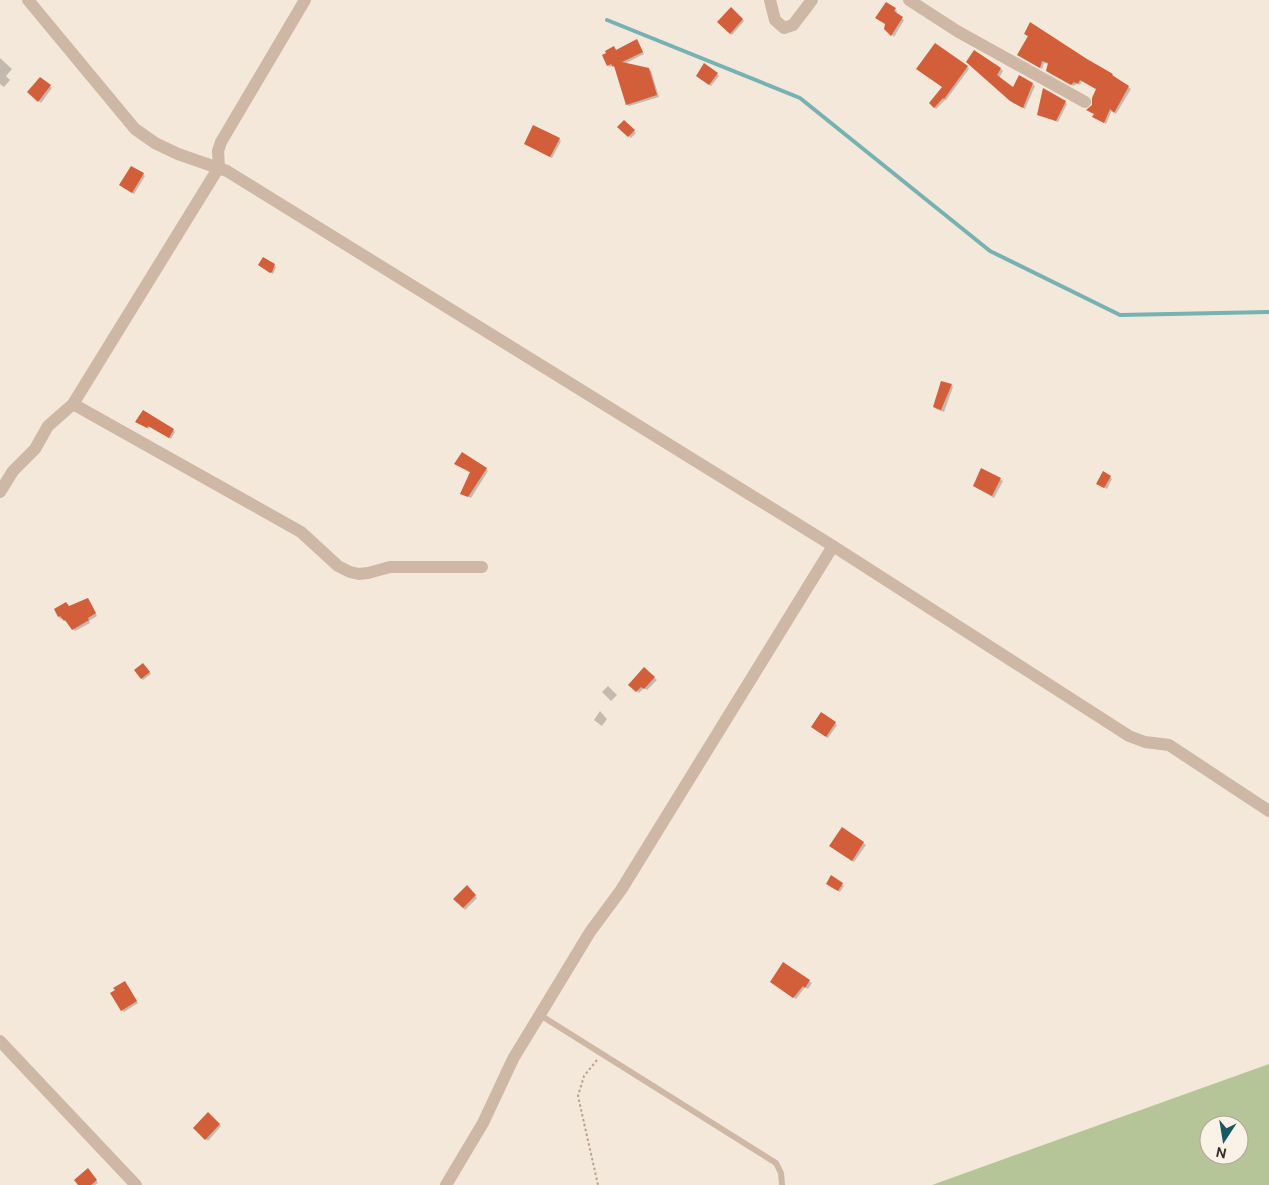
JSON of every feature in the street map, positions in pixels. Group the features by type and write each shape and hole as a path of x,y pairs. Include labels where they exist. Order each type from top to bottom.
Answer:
{"street":[{"path":"28,0 135,129 155,143 178,154 219,168 833,546 1129,736 1145,742 1169,745 1269,811"},
{"path":"0,492 13,471 35,449 48,426 73,404 219,168 218,151 221,142 305,0"},
{"path":"770,0 775,20 784,28 790,27 798,20 812,0"},
{"path":"909,0 957,31 1085,102"},
{"path":"73,404 301,532 338,566 350,572 368,573 390,567 482,567"},
{"path":"446,1185 483,1123 513,1059 590,932 621,890 833,546"},
{"path":"0,1041 136,1185"}],"lane":[{"path":"540,1015 776,1163 782,1173 782,1185"}],"path":[{"path":"598,1185 578,1096 584,1076 602,1054"}],"green space":[{"path":"1269,1064 1269,1185 932,1185"}],"building":[{"path":"886,2 896,8 894,11 903,17 891,36 884,29 885,24 875,18"},
{"path":"731,7 743,19 730,34 717,22"},
{"path":"1030,22 1129,86 1114,113 1110,109 1104,123 1092,117 1094,114 1086,110 1092,105 1092,98 1096,89 1080,80 1078,84 1074,82 1071,85 1046,71 1048,63 1042,61 1040,68 1017,55 1028,36 1024,34"},
{"path":"637,39 643,52 622,62 649,68 657,95 626,105 614,66 611,64 607,66 602,55 614,46 616,50"},
{"path":"935,43 968,66 944,99 934,108 929,103 942,87 916,69"},
{"path":"974,50 1001,68 997,75 1013,87 1019,75 1033,83 1023,108 1010,101 966,62"},
{"path":"704,63 718,73 709,85 696,76"},
{"path":"40,77 51,85 38,102 27,92"},
{"path":"1043,88 1066,101 1056,121 1037,115"},
{"path":"624,120 635,130 628,137 617,127"},
{"path":"533,125 560,138 550,157 524,144"},
{"path":"131,166 144,173 132,193 119,185"},
{"path":"263,257 275,264 272,272 270,273 258,265"},
{"path":"941,381 952,384 941,410 933,407"},
{"path":"143,410 174,429 169,438 148,426 147,428 135,422"},
{"path":"462,452 487,468 468,497 460,494 470,472 454,464"},
{"path":"981,468 1001,478 992,496 973,486"},
{"path":"1103,471 1111,476 1104,488 1096,484"},
{"path":"88,598 96,613 88,618 89,620 72,630 65,620 60,616 58,617 54,609 66,602 69,606"},
{"path":"143,663 150,672 141,679 134,670"},
{"path":"644,667 655,677 644,689 641,687 636,692 628,685"},
{"path":"821,712 836,722 826,737 811,727"},
{"path":"842,827 864,842 852,861 829,846"},
{"path":"831,875 843,883 838,891 826,884"},
{"path":"467,885 476,895 463,908 453,899"},
{"path":"783,962 810,980 805,988 803,986 793,998 770,982"},
{"path":"125,981 137,1001 121,1011 110,993 115,990 113,988"},
{"path":"208,1112 220,1124 205,1140 193,1128"},
{"path":"88,1168 97,1180 91,1185 78,1185 74,1180"}],"waterway":[{"path":"607,20 800,98 990,251 1120,315 1269,312"}]}
